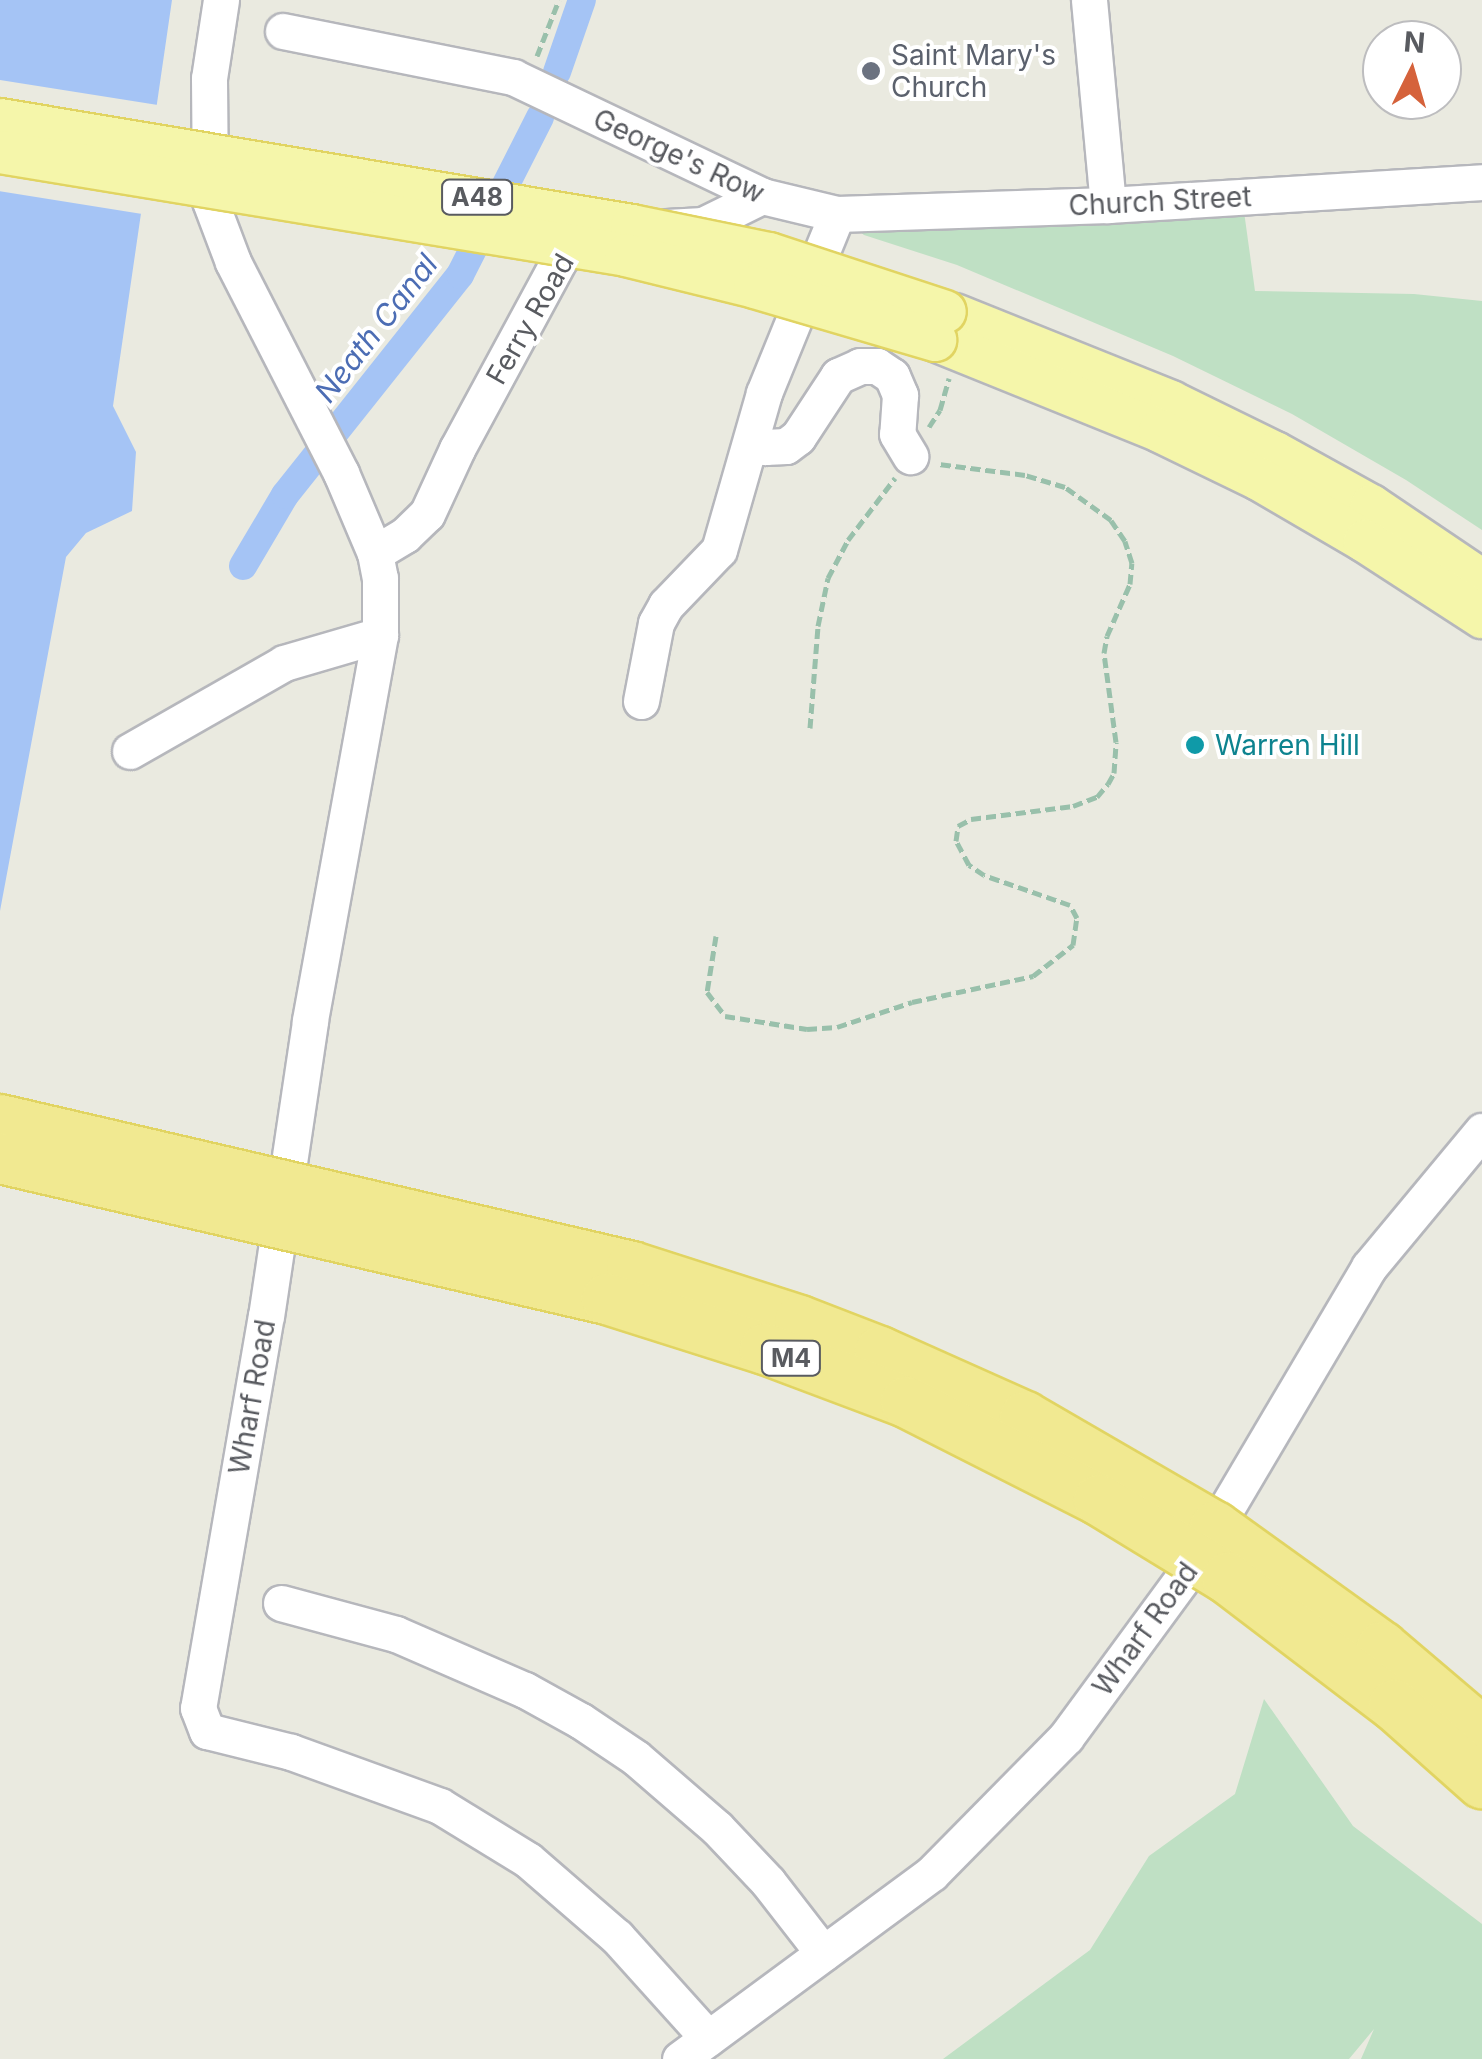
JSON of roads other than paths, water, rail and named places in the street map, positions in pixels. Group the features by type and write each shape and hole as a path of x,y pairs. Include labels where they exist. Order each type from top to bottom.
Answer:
{"highway":[{"name":"M4","path":"0,1120 632,1268 800,1321 880,1352 1025,1417 1199,1517 1326,1604 1482,1732"},
{"name":"M4","path":"0,1158 607,1299 765,1349 906,1402 1099,1500 1227,1578 1394,1705 1482,1783"}],"main road":[{"name":"A48","path":"0,120 632,226 769,254 943,342 1160,432 1259,480 1365,541 1482,618"},
{"name":"A48","path":"0,152 626,256 755,286 943,342 1171,402 1371,506 1482,581"}],"street":[{"name":"Wharf Road","path":"221,0 208,78 210,201 233,262 341,473 375,554 380,578 380,636 310,1022 266,1315 198,1708 207,1732 291,1752 440,1806 528,1860 618,1937 694,2048 932,1874 1066,1737 1194,1563 1369,1267 1482,1131"},
{"path":"1089,0 1108,205"},
{"name":"George's Row","path":"283,30 527,82 762,196 838,214"},
{"name":"Church Street","path":"838,214 1108,205 1482,182"},
{"name":"Ferry Road","path":"375,554 428,514 457,450 561,258 585,233 703,224 762,196"},
{"path":"641,701 656,623 666,605 718,550 764,393 838,214"},
{"path":"752,442 766,447 786,446 798,437 838,376 860,366 877,366 892,376 900,395 897,434 910,456"},
{"path":"130,751 284,662 380,636"},
{"path":"280,1603 396,1634 525,1690 580,1721 664,1780 717,1828 768,1882 823,1953"}],"water":[{"path":"0,0 172,0 113,406 136,452 132,511 86,533 66,557 0,911"}],"waterway":[{"name":"Neath Canal","path":"557,72 582,0"},
{"name":"Neath Canal","path":"243,566 285,495 460,275 540,117"}],"place":[{"name":"Saint Mary's Church","path":"871,71"},
{"name":"Warren Hill","path":"1195,745"}]}
